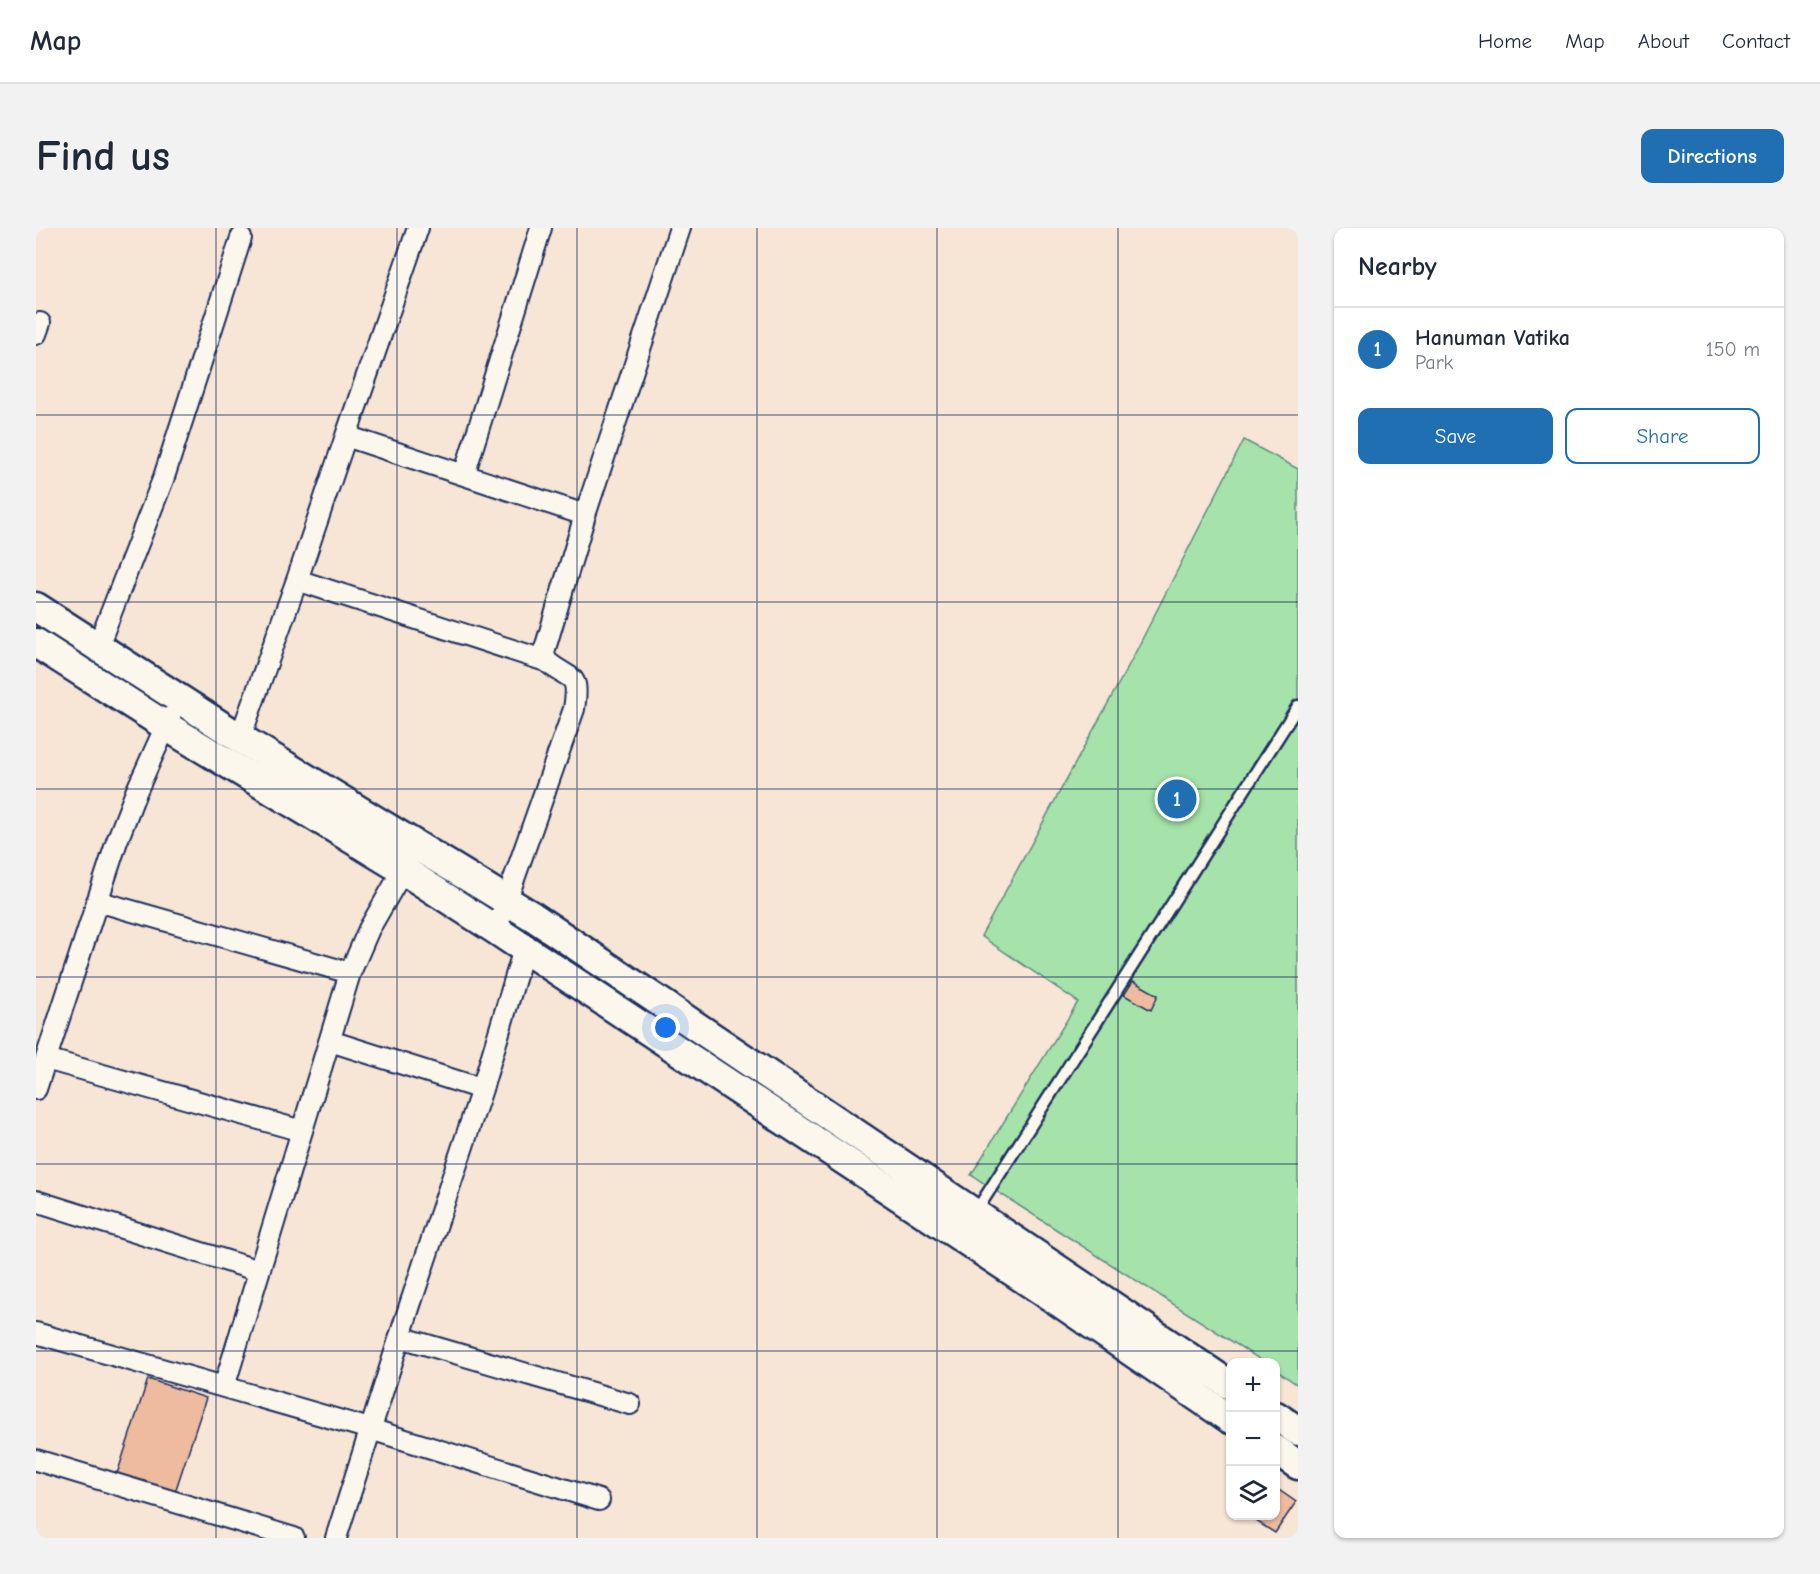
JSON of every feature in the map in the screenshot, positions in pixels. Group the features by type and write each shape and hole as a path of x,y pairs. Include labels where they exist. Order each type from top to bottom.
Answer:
{"main road":[{"path":"36,608 240,738 506,900 1226,1383"},
{"path":"36,643 496,930 1049,1295 1226,1416"},
{"path":"1280,1419 1298,1431"},
{"path":"1280,1453 1298,1465"}],"street":[{"path":"240,738 418,228"},
{"path":"465,475 541,228"},
{"path":"546,661 544,652 585,515 680,228"},
{"path":"98,646 165,477 241,238"},
{"path":"346,436 585,515"},
{"path":"297,580 546,661 576,681 574,709 496,930"},
{"path":"36,1089 97,901 136,792 178,699"},
{"path":"224,1387 350,973 369,929 402,870"},
{"path":"97,901 350,973"},
{"path":"336,1538 482,1089 524,949"},
{"path":"330,1041 482,1089"},
{"path":"46,1059 302,1131"},
{"path":"36,1201 260,1271"},
{"path":"36,1333 370,1429 599,1500"},
{"path":"400,1337 630,1404"},
{"path":"36,1460 294,1538"}],"lane":[{"path":"975,1213 1298,706"}],"green space":[{"path":"1244,440 1298,469 1298,1385 1280,1373 1280,1358 1258,1358 971,1175 1078,1002 981,936 1131,661"}],"building":[{"path":"1133,981 1158,995 1151,1010 1124,995"},
{"path":"148,1379 206,1398 175,1492 117,1474"},
{"path":"1280,1491 1296,1502 1275,1533 1254,1520 1280,1520"}],"place":[{"name":"Hanuman Vatika","path":"1177,799"}]}
